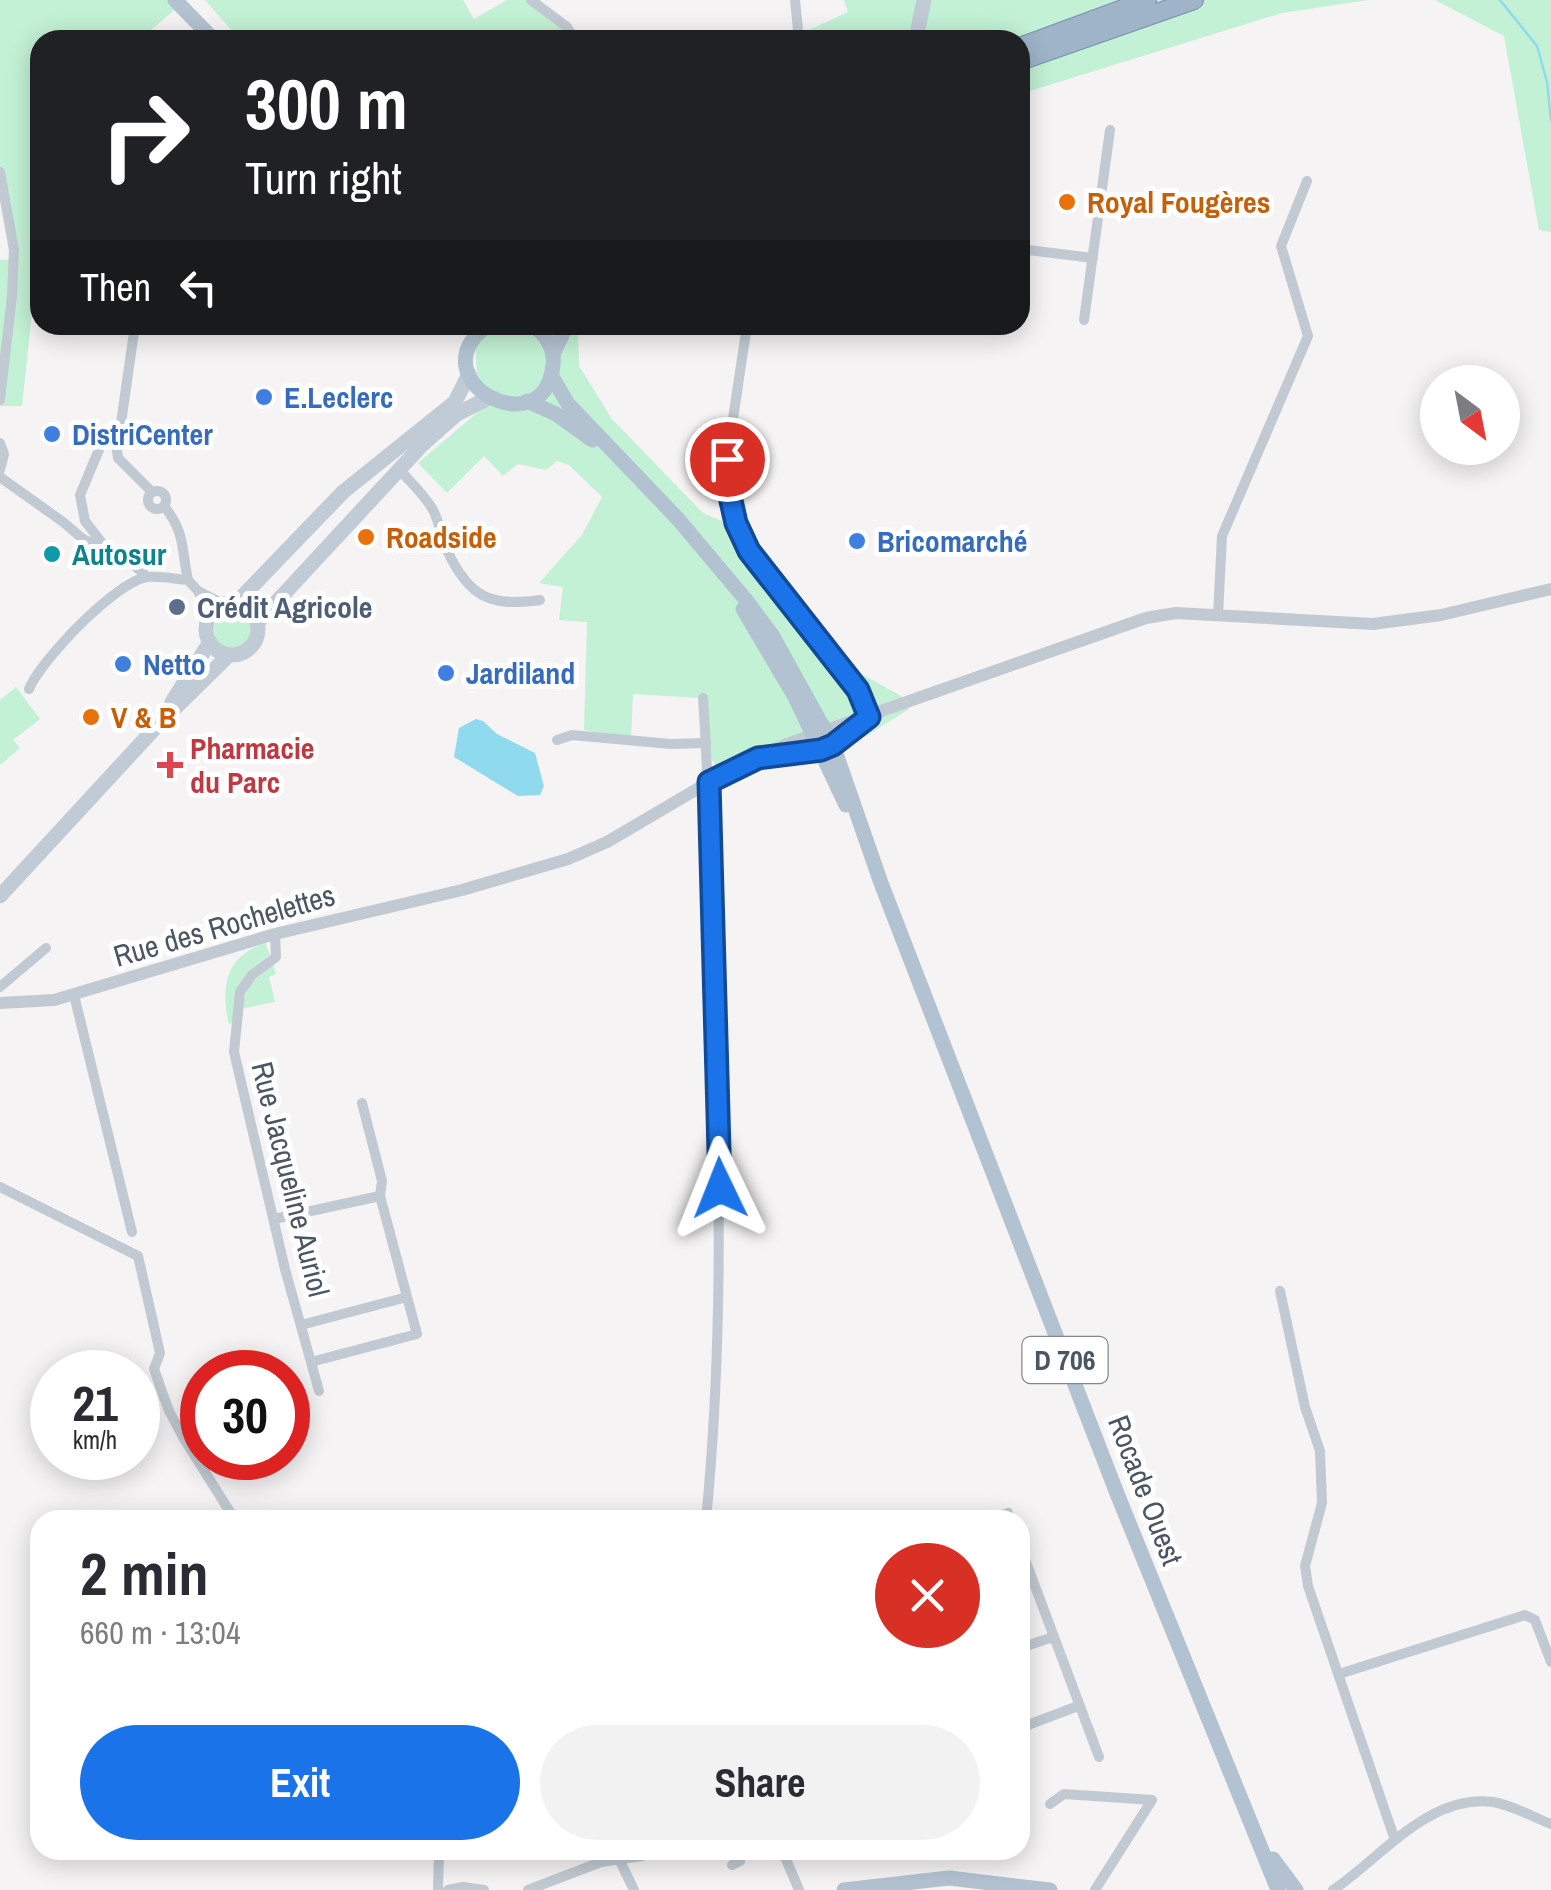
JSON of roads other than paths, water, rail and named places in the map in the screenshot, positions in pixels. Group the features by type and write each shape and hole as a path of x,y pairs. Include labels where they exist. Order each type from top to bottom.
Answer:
{"highway":[{"path":"1030,43 1147,0"},
{"path":"1030,57 1194,0"}],"main road":[{"path":"175,0 204,30"},
{"path":"918,30 924,0"},
{"path":"466,335 473,383 488,398 514,404 537,395 551,375 553,354 562,335"},
{"path":"469,348 477,335"},
{"path":"543,335 553,354"},
{"path":"229,655 210,642 206,629 210,616 230,604 343,492 455,402 469,374"},
{"name":"Rocade Ouest","path":"551,375 568,404 678,518 772,635 827,738 1118,1496 1278,1890"},
{"path":"0,896 156,727 229,655 242,653 253,645 258,623 399,469 447,421 488,398"},
{"name":"Rocade Ouest","path":"527,401 556,414 621,461"},
{"path":"230,604 250,610 258,623"},
{"path":"156,727 210,642"},
{"name":"Rocade Ouest","path":"1256,1835 1296,1890"},
{"path":"844,1890 949,1878 1050,1890"},
{"path":"904,1890 952,1885 1009,1890"}],"street":[{"path":"531,0 568,30"},
{"path":"795,0 798,30"},
{"path":"1084,320 1110,130"},
{"path":"0,172 14,250 0,400"},
{"path":"1218,614 1222,536 1308,336 1280,246 1307,181"},
{"path":"1030,249 1093,258"},
{"path":"133,335 118,426 118,458 152,492 163,494 164,506 184,538 188,580 198,590 210,616"},
{"path":"746,335 727,459 736,523 749,551 858,690 869,717"},
{"path":"106,548 85,521 80,495 106,433 118,426"},
{"path":"0,443 4,454 0,473 83,540 125,557 147,577"},
{"path":"399,469 434,511 448,552 462,575 486,600 515,604 540,600"},
{"path":"29,689 34,678 109,597 147,577 188,580"},
{"name":"Rue des Rochelettes","path":"0,1003 38,1002 74,995 274,934 462,890 568,859 607,842 758,758 827,738 869,717 1146,618 1176,613 1218,614 1372,624 1441,614 1551,589"},
{"path":"198,590 230,604"},
{"path":"703,698 709,782 720,1188 719,1332 707,1510"},
{"path":"557,740 572,735 671,744 706,743"},
{"name":"Rue Jacqueline Auriol","path":"274,934 276,957 252,974 240,992 234,1052 319,1391"},
{"path":"0,988 46,948"},
{"path":"74,995 132,1232"},
{"path":"311,1362 417,1334 380,1196 382,1180 362,1104"},
{"path":"0,1187 138,1256 160,1353 154,1369 169,1411 229,1510"},
{"path":"274,1220 380,1196"},
{"path":"1280,1291 1305,1407 1320,1452 1322,1503 1306,1566 1308,1586 1395,1840"},
{"path":"301,1325 407,1297"},
{"path":"1030,1574 1099,1757"},
{"path":"1339,1674 1526,1615 1535,1620 1551,1662"},
{"path":"1030,1645 1053,1637"},
{"path":"1030,1724 1078,1706"},
{"path":"1050,1804 1064,1794 1152,1800 1094,1890"},
{"path":"1333,1890 1344,1886 1395,1840 1439,1811 1472,1800 1498,1803 1551,1824"},
{"path":"438,1890 439,1860"},
{"path":"528,1890 547,1887 610,1860"},
{"path":"621,1860 634,1890"},
{"path":"732,1865 740,1860"},
{"path":"786,1860 799,1890"},
{"path":"448,1890 484,1890"}],"water":[{"path":"476,719 535,753 544,786 540,795 518,796 454,757 459,728"}],"waterway":[{"path":"1500,0 1537,46 1547,82 1551,120"}],"place":[{"name":"Royal Fougères","path":"1067,202"},
{"name":"E.Leclerc","path":"264,397"},
{"name":"DistriCenter","path":"52,434"},
{"name":"Roadside","path":"366,537"},
{"name":"Bricomarché","path":"857,541"},
{"name":"Autosur","path":"52,554"},
{"name":"Crédit Agricole","path":"177,607"},
{"name":"Netto","path":"123,664"},
{"name":"Jardiland","path":"446,673"},
{"name":"V & B","path":"91,717"},
{"name":"Pharmacie du Parc","path":"170,765"}]}
